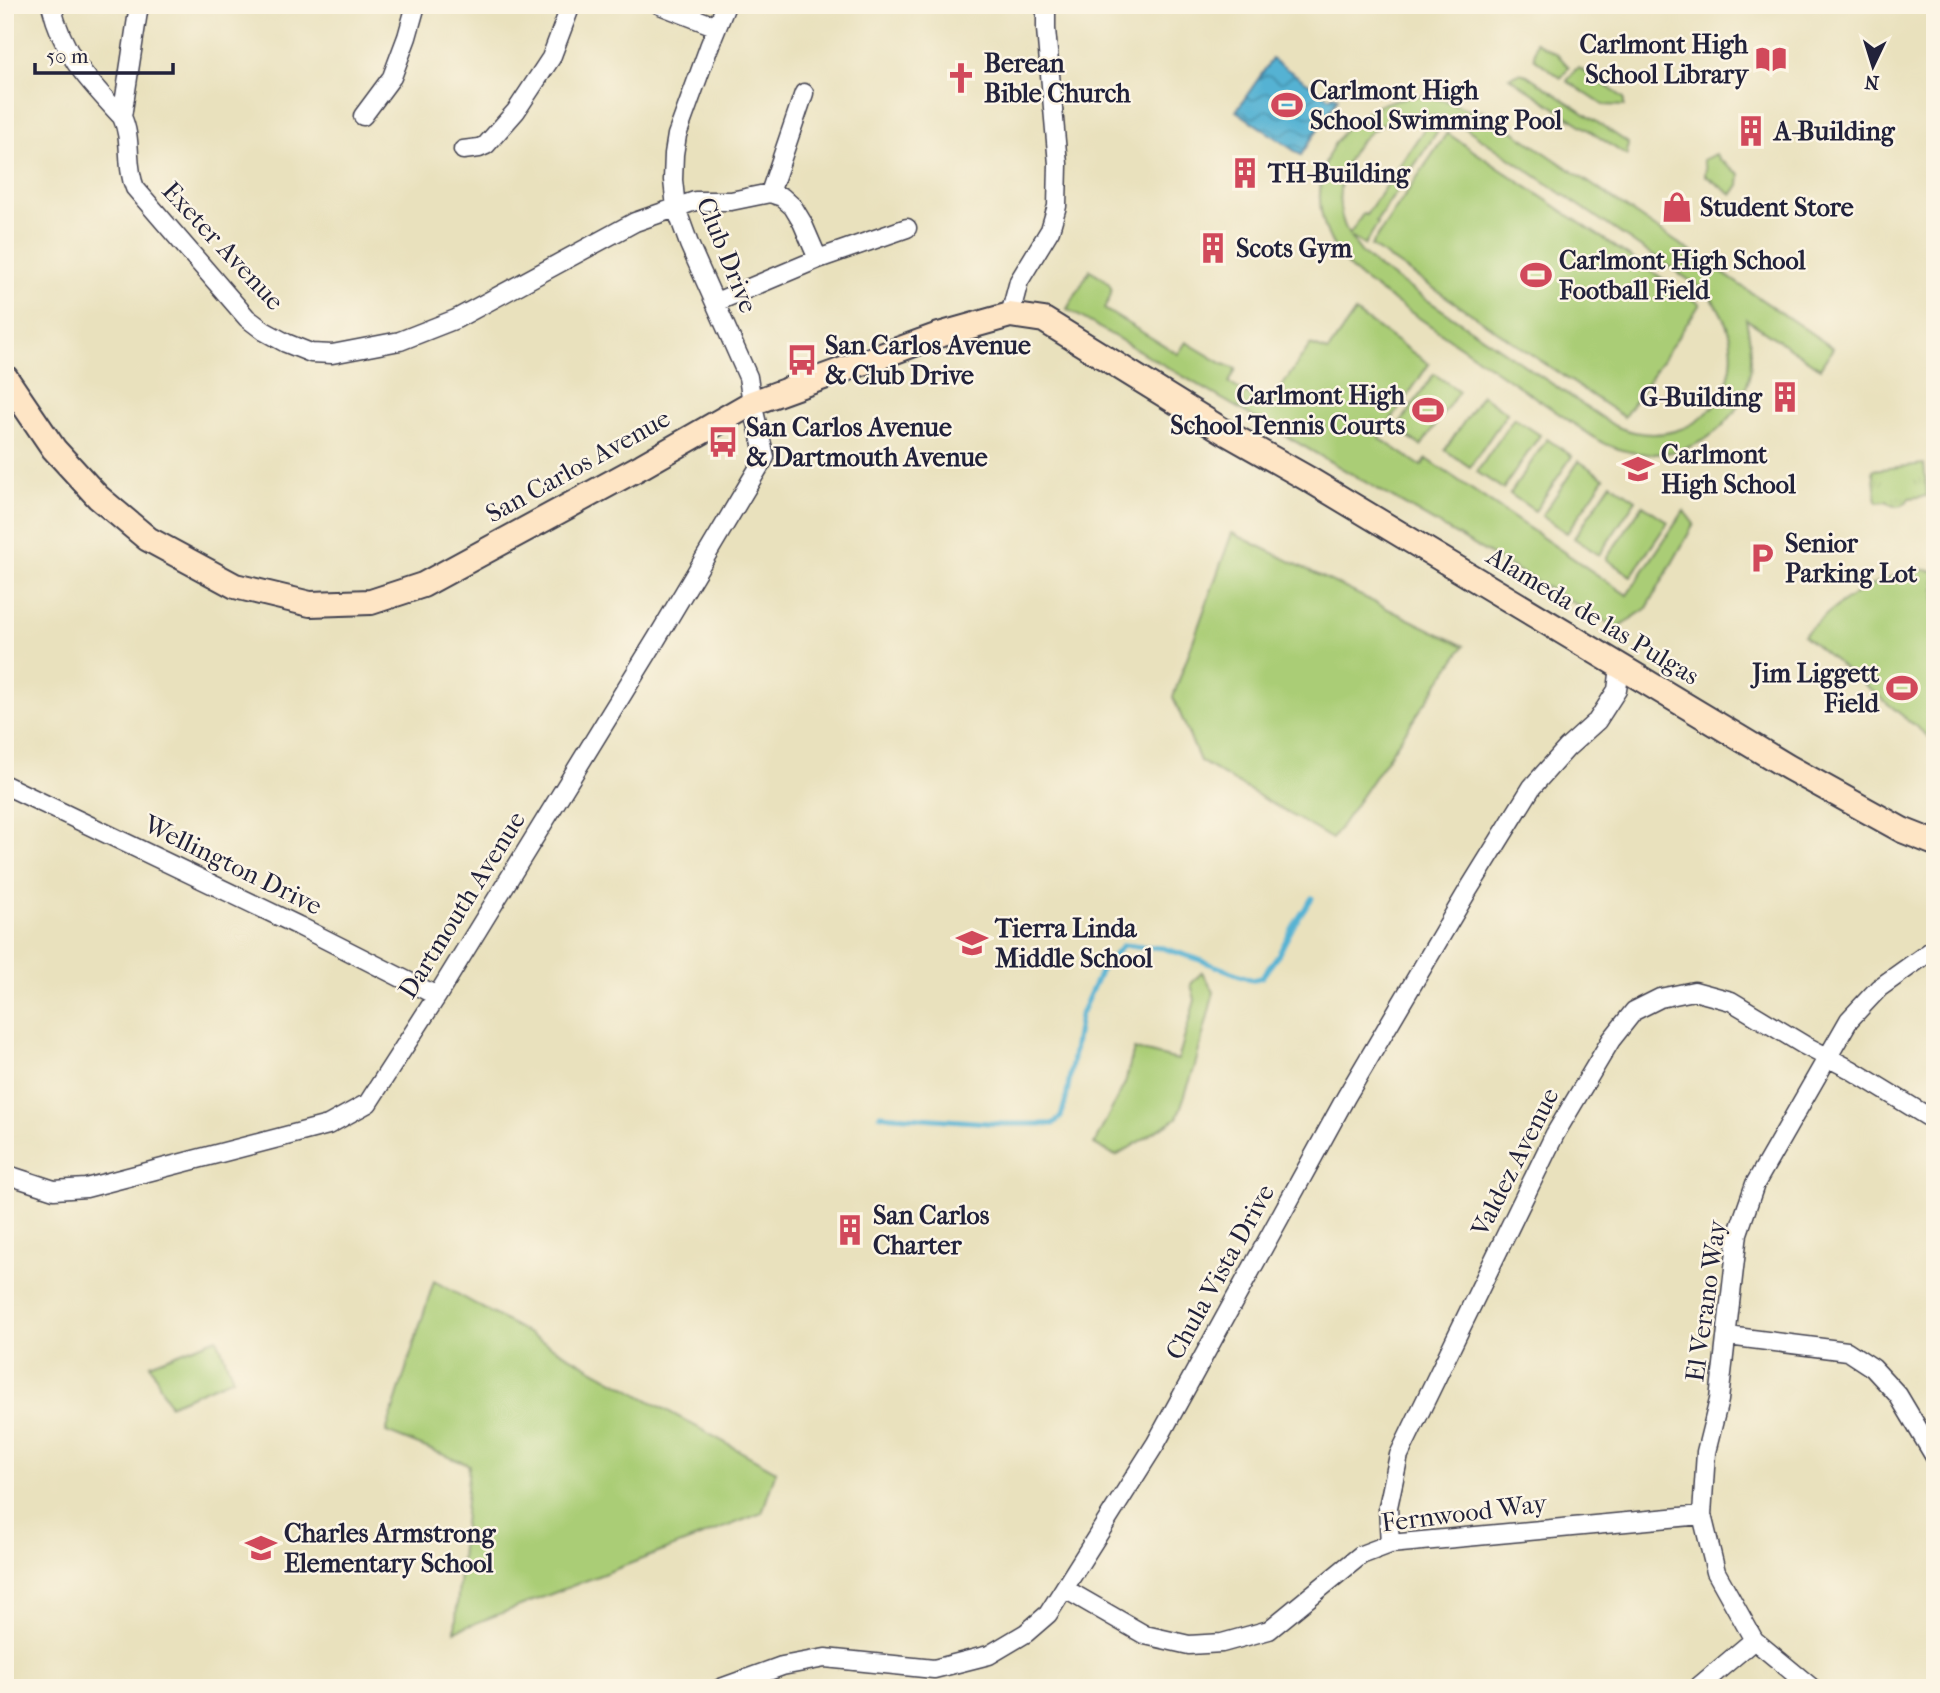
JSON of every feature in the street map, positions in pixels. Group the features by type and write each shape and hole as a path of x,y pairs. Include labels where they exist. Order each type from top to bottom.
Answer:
{"main road":[{"name":"San Carlos Avenue","path":"5,377 54,449 98,497 149,539 235,586 310,604 371,602 423,585 752,403 939,335 1010,315 1044,320 1225,432"},
{"name":"Alameda de las Pulgas","path":"1225,432 1310,480 1788,767 1902,830 1935,843"}],"street":[{"path":"51,5 59,34 70,56 122,117"},
{"name":"Exeter Avenue","path":"139,5 122,117 128,133 131,179 139,194 247,318 264,331 311,353 332,354 359,350 423,334 491,301 635,222 695,201 731,201 770,193"},
{"path":"363,116 391,78 403,50 416,5"},
{"path":"463,150 486,145 516,111 551,58 571,5"},
{"path":"660,5 717,27"},
{"name":"Club Drive","path":"726,5 675,143 673,173 676,208 748,377 752,403"},
{"path":"1010,315 1019,281 1050,230 1057,206 1058,163 1046,5"},
{"path":"804,93 770,193 788,201 798,214 818,259"},
{"path":"716,302 818,259 907,228"},
{"name":"Dartmouth Avenue","path":"5,1174 54,1190 86,1188 328,1125 368,1103 437,996 765,457 752,403"},
{"name":"Chula Vista Drive","path":"721,1688 782,1666 825,1658 934,1670 989,1655 1026,1633 1048,1614 1156,1443 1346,1097 1467,892 1532,787 1567,748 1597,721 1611,701 1617,690 1620,667"},
{"name":"Wellington Drive","path":"5,785 299,926 437,996"},
{"name":"El Verano Way","path":"1754,1640 1716,1572 1702,1515 1706,1452 1719,1400 1738,1233 1755,1184 1849,1020 1879,988 1935,948"},
{"name":"Valdez Avenue","path":"1390,1544 1388,1507 1399,1455 1555,1135 1611,1040 1634,1011 1660,998 1694,991 1731,1001 1935,1121"},
{"path":"1728,1336 1847,1351 1873,1368 1898,1395 1935,1457"},
{"name":"Fernwood Way","path":"1065,1589 1145,1636 1189,1645 1222,1643 1269,1630 1361,1555 1390,1544 1702,1515"},
{"path":"1697,1688 1754,1640 1812,1688"}],"green space":[{"path":"1536,42 1557,54 1569,67 1561,78 1534,58"},
{"path":"1579,68 1624,98 1624,106 1603,105 1567,81"},
{"path":"1520,73 1527,75 1628,143 1627,156 1509,77"},
{"path":"1415,96 1448,101 1478,115 1482,110 1833,348 1820,368 1746,319 1750,342 1750,374 1739,405 1725,424 1707,438 1686,448 1664,453 1618,449 1596,439 1365,281 1340,256 1326,228 1320,199 1323,170 1335,144 1354,121 1381,105","holes":["1426,115 1447,119 1467,129 1705,291 1724,319 1731,347 1729,375 1718,399 1700,418 1676,430 1647,434 1615,426 1378,267 1362,253 1349,236 1364,245 1378,224 1376,222 1441,126 1431,119 1366,215 1363,214 1349,235 1343,221 1340,191 1342,176 1355,148 1378,127 1395,120"]},
{"name":"Carlmont High School Football Field","path":"1447,133 1700,304 1624,417 1371,246"},
{"path":"1716,154 1740,174 1739,185 1732,195 1705,175 1703,160"},
{"path":"1090,270 1110,286 1111,295 1104,309 1178,354 1186,342 1236,369 1229,383 1268,407 1310,345 1328,351 1355,312 1429,364 1379,438 1421,466 1427,459 1627,595 1684,511 1694,524 1647,608 1617,628 1067,309"},
{"name":"Carlmont High School Tennis Courts","path":"1434,374 1459,391 1421,446 1397,428"},
{"name":"Carlmont High School Tennis Courts","path":"1482,395 1507,413 1470,467 1445,450"},
{"path":"1514,418 1540,435 1503,489 1477,472"},
{"path":"1547,439 1572,456 1535,511 1510,494"},
{"path":"1579,461 1604,478 1567,533 1542,516"},
{"path":"1924,464 1927,496 1909,498 1899,506 1887,501 1877,502 1873,470"},
{"path":"1611,483 1636,500 1599,555 1574,538"},
{"path":"1643,505 1668,522 1631,576 1606,559"},
{"path":"1232,533 1464,646 1332,839 1200,761 1173,697"},
{"name":"Jim Liggett Field","path":"1914,569 1935,571 1935,742 1803,635 1854,594 1883,580 1915,572"},
{"path":"1202,972 1214,992 1195,1066 1177,1118 1116,1156 1094,1144 1125,1083 1134,1049 1178,1060 1195,1000 1191,984"},
{"path":"434,1281 776,1471 762,1513 455,1631 469,1465 386,1432"},
{"path":"217,1338 233,1378 169,1405 150,1364"}],"water":[{"name":"Carlmont High School Swimming Pool","path":"1272,59 1330,98 1333,95 1338,98 1301,155 1236,111"}],"waterway":[{"path":"880,1115 1002,1124 1053,1124 1061,1117 1066,1099 1080,1016 1100,972 1123,945 1163,948 1253,980 1262,977 1278,955 1312,898"}],"place":[{"name":"Carlmont High School Library","path":"1771,59"},
{"name":"Berean Bible Church","path":"961,78"},
{"name":"Carlmont High School Swimming Pool","path":"1287,105"},
{"name":"A-Building","path":"1751,131"},
{"name":"TH-Building","path":"1245,173"},
{"name":"Student Store","path":"1677,207"},
{"name":"Scots Gym","path":"1213,248"},
{"name":"Carlmont High School Football Field","path":"1536,275"},
{"name":"San Carlos Avenue & Club Drive","path":"802,360"},
{"name":"G-Building","path":"1785,397"},
{"name":"Carlmont High School Tennis Courts","path":"1428,410"},
{"name":"San Carlos Avenue & Dartmouth Avenue","path":"723,442"},
{"name":"Carlmont High School","path":"1638,469"},
{"name":"Senior Parking Lot","path":"1762,558"},
{"name":"Jim Liggett Field","path":"1902,688"},
{"name":"Tierra Linda Middle School","path":"972,943"},
{"name":"San Carlos Charter","path":"850,1230"},
{"name":"Charles Armstrong Elementary School","path":"261,1548"}]}
